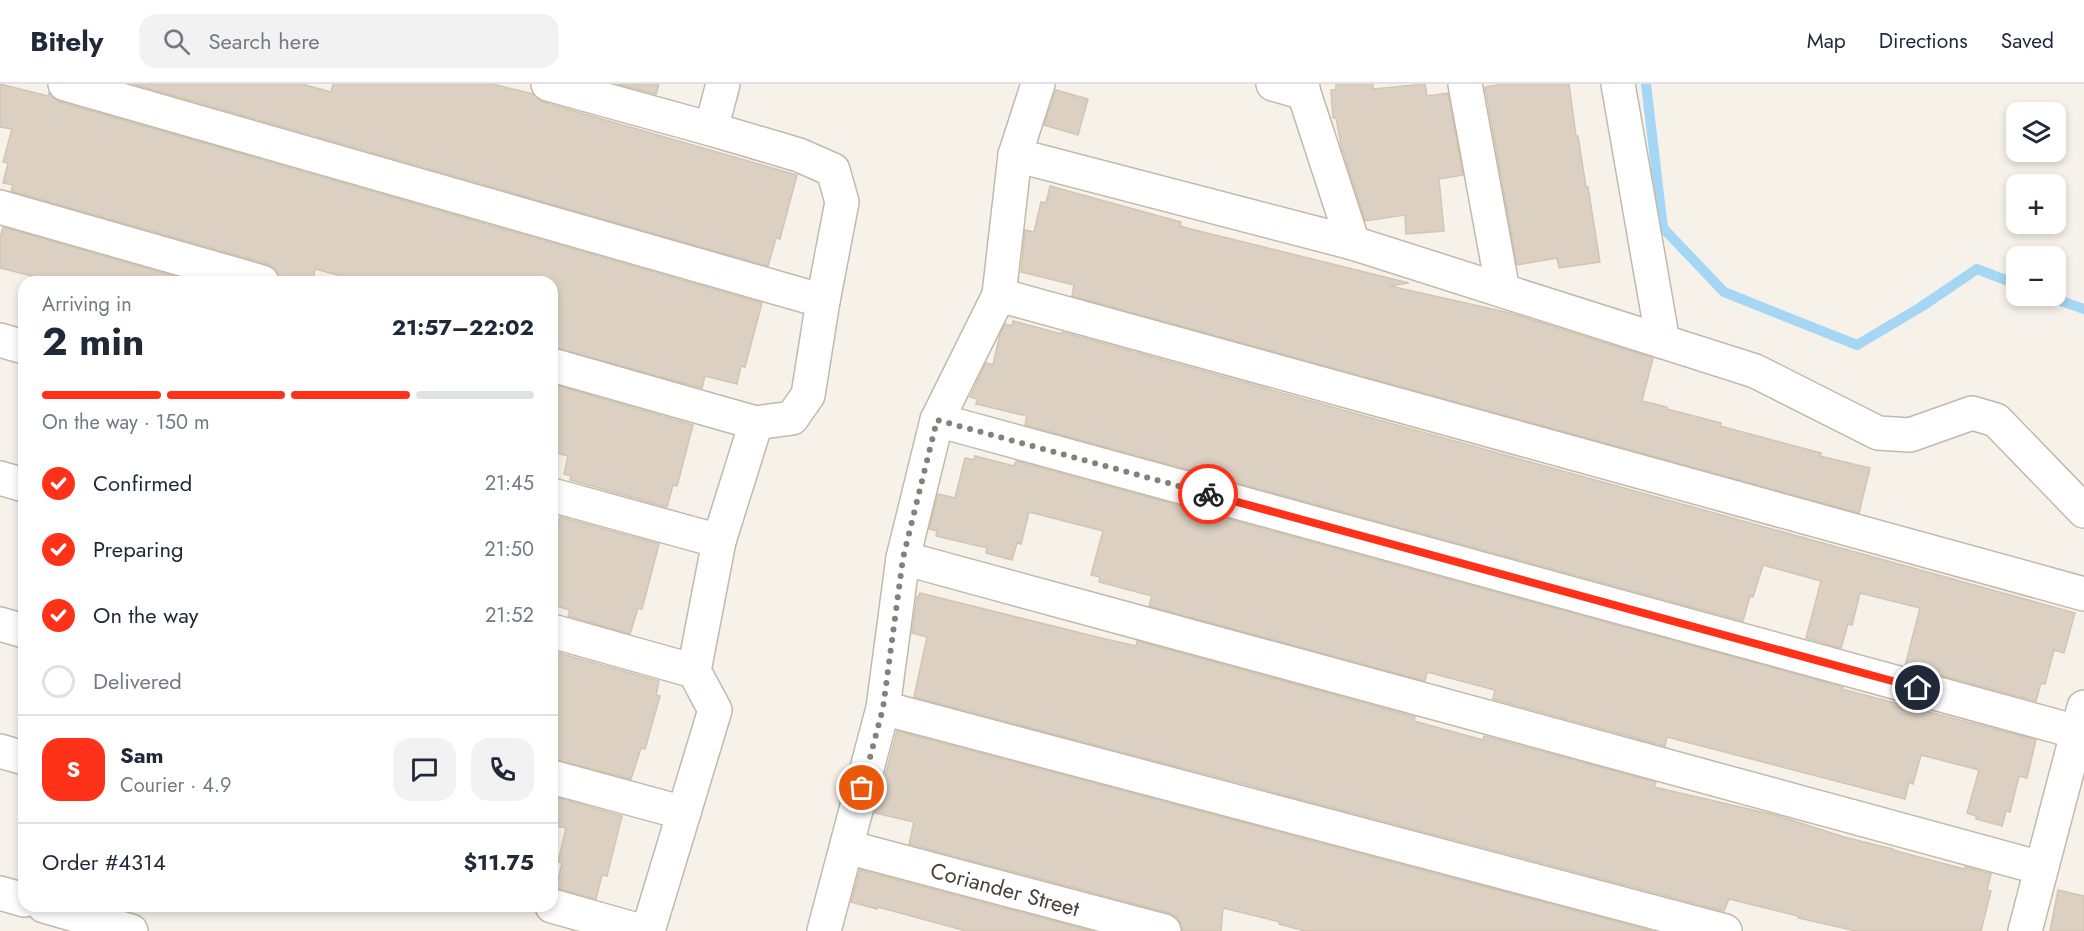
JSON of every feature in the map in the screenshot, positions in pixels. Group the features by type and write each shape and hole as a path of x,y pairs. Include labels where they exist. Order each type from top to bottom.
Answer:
{"street":[{"path":"65,84 823,301"},
{"path":"548,84 800,155 833,170 842,202 808,395 792,418 756,423 558,367"},
{"path":"711,129 723,84"},
{"path":"824,931 883,708 903,558 937,420 999,295 1015,155 1038,84"},
{"path":"1273,84 1303,89 1353,243"},
{"path":"1464,84 1503,291"},
{"path":"1618,84 1663,342"},
{"path":"1015,155 1353,243 1755,371 1878,433 1910,435 1972,413 1996,420 2084,512"},
{"path":"0,207 241,276"},
{"path":"999,295 2084,594"},
{"path":"0,340 18,345"},
{"path":"937,420 2081,719 2025,931"},
{"path":"648,931 715,710 694,671 719,541 756,423"},
{"path":"0,478 18,483"},
{"path":"558,497 719,541"},
{"path":"903,558 2041,868"},
{"path":"0,624 18,629"},
{"path":"558,633 694,671"},
{"path":"883,708 1725,931"},
{"path":"0,752 18,756"},
{"path":"558,779 684,813"},
{"name":"Coriander Street","path":"846,847 1164,931"},
{"path":"0,893 18,898"},
{"path":"558,908 641,931"},
{"path":"65,912 131,931"}],"building":[{"path":"0,84 48,96 49,93 60,102 762,303 745,367 741,366 737,384 705,376 702,388 558,349 558,276 342,276 315,269 314,276 278,276 276,269 267,264 11,191 13,185 3,183 8,163 3,162 12,129 0,127"},
{"path":"133,84 302,84 331,92 333,84 493,84 533,94 543,102 797,175 780,239 776,238 768,266"},
{"path":"618,84 659,84 656,94"},
{"path":"1336,84 1373,84 1373,89 1425,84 1427,96 1448,93 1463,175 1439,179 1444,231 1406,234 1405,215 1365,221 1341,145 1336,118 1333,118 1331,90 1336,90"},
{"path":"1503,84 1569,84 1576,136 1578,136 1586,187 1588,187 1600,262 1559,268 1557,258 1517,265 1485,87"},
{"path":"1056,90 1088,99 1078,135 1044,125"},
{"path":"1050,186 1181,222 1180,226 1191,229 1409,283 1390,286 1510,313 1653,358 1642,401 1721,423 1720,426 1821,453 1820,456 1870,468 1859,513 1072,296 1074,285 1021,272 1025,230 1034,232 1041,202 1046,203"},
{"path":"3,227 173,276 32,276 0,268 0,238"},
{"path":"1013,321 1062,334 1062,332 2075,613 2064,653 2054,650 2045,684 2041,683 2036,701 1905,666 1920,608 1860,593 1852,625 1848,624 1841,648 1806,638 1821,581 1763,565 1753,597 1750,596 1743,621 1025,425 1027,416 976,404 977,399 970,397 986,363 993,365 1000,334 1005,324 1012,326"},
{"path":"558,386 693,425 677,486 673,485 667,507 570,480 571,476 564,474 568,456 558,454"},
{"path":"975,456 1014,466 1016,461 1843,687 1842,689 2036,740 2027,778 2019,776 2010,812 2006,811 2002,826 1976,819 1976,816 1967,813 1979,770 1921,755 1913,784 1909,782 1905,799 1667,737 1665,746 1493,699 1495,690 1427,672 1425,681 1149,606 1152,596 1099,582 1100,577 1091,575 1103,531 1029,512 1021,544 1017,543 1012,560 986,553 987,548 936,536 937,531 929,529 938,494 955,498 965,458 974,460"},
{"path":"560,517 659,544 642,609 638,608 630,634 568,616 570,610 558,607 558,524"},
{"path":"920,593 1136,646 1137,641 1415,717 1414,721 1483,740 1484,736 1656,782 1654,787 1779,816 1844,837 1991,874 1987,890 1991,891 1981,931 1856,931 1729,899 1724,911 914,697 927,637 912,633 917,597"},
{"path":"559,653 659,681 656,695 660,696 645,749 641,748 631,779 558,761"},
{"path":"897,731 1652,931 1305,931 1279,924 1280,922 1223,908 1221,931 1182,931 1178,918 1169,913 909,844 914,822 875,813"},
{"path":"558,798 622,816 607,876 602,875 596,899 558,889 562,863 558,862 566,828 558,826"},
{"path":"860,870 1091,931 966,931 878,907 877,909 851,902"},
{"path":"2058,890 2084,896 2084,931 2050,931"}],"waterway":[{"path":"1646,84 1663,228 1724,292 1857,345 1921,307 1977,269 2006,280"},
{"path":"2066,303 2084,309"}],"way so far":[{"path":"862,788 883,708 903,558 937,420 1208,494"}],"route":[{"path":"1208,494 1918,688"}]}
